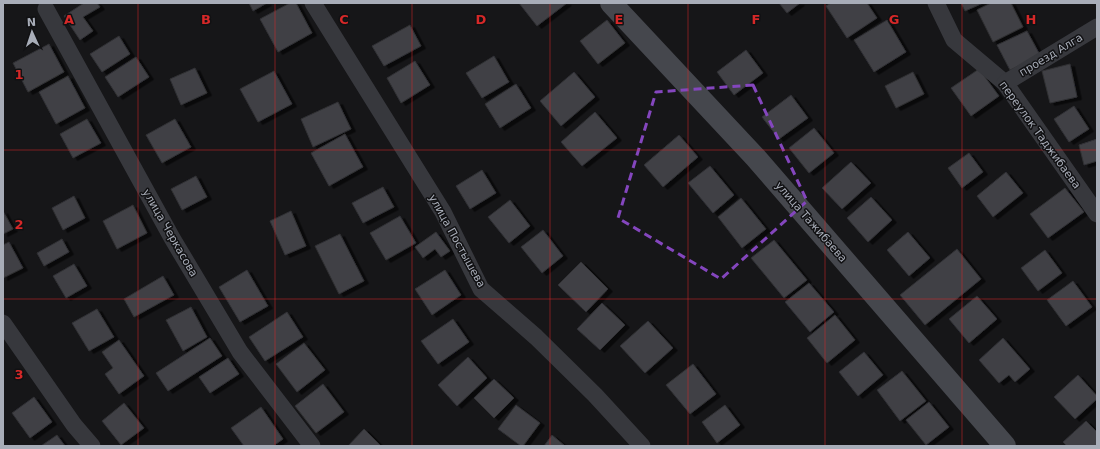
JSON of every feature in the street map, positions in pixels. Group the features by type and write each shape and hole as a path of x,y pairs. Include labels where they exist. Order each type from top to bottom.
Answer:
{"street":[{"name":"улица Постышева","path":"313,3 443,212 482,289 536,337 595,395 642,446"},
{"name":"улица Тажибаева","path":"611,3 756,158 1005,446"},
{"name":"переулок Таджибаева","path":"936,3 954,40 1005,83 1097,214"},
{"name":"улица Черкасова","path":"46,9 172,238 240,352 312,446"},
{"name":"проезд Алга","path":"1005,83 1097,27"},
{"path":"3,323 74,425 92,446"}],"highlighted area":[{"path":"753,85 807,201 721,279 618,218 656,92"}],"building":[{"path":"84,3 97,3 100,7 83,17 93,31 80,40 64,16"},
{"path":"249,3 267,3 253,11"},
{"path":"290,3 296,3 312,33 278,52 260,19"},
{"path":"519,3 567,3 537,26"},
{"path":"779,3 800,3 787,13"},
{"path":"831,3 867,3 877,18 847,38 826,6"},
{"path":"961,3 983,3 965,11"},
{"path":"991,3 1011,3 1023,27 993,42 977,10"},
{"path":"607,20 625,43 598,64 580,41"},
{"path":"887,20 906,52 874,72 854,40"},
{"path":"410,25 421,46 384,66 372,46"},
{"path":"1027,31 1040,55 1010,70 997,45"},
{"path":"119,36 130,54 102,72 90,54"},
{"path":"49,44 64,72 28,92 13,63"},
{"path":"746,50 763,73 734,95 717,72"},
{"path":"494,56 509,82 482,98 466,73"},
{"path":"136,57 149,77 118,97 105,77"},
{"path":"415,61 430,85 401,103 387,78"},
{"path":"1070,64 1077,97 1050,103 1042,71"},
{"path":"195,68 207,93 181,105 170,79"},
{"path":"979,69 999,96 971,116 951,88"},
{"path":"274,71 292,104 258,122 240,89"},
{"path":"574,72 595,97 561,126 540,101"},
{"path":"913,72 924,94 896,108 885,86"},
{"path":"68,76 85,108 56,124 39,92"},
{"path":"516,84 531,108 500,128 485,104"},
{"path":"791,95 808,118 779,139 762,117"},
{"path":"338,102 351,129 313,147 301,119"},
{"path":"1074,106 1089,129 1069,142 1054,119"},
{"path":"595,112 617,138 582,166 561,142"},
{"path":"87,119 101,143 73,158 60,134"},
{"path":"175,119 191,147 162,163 146,135"},
{"path":"814,128 834,153 809,173 789,148"},
{"path":"345,134 363,167 329,186 311,153"},
{"path":"679,135 698,157 663,187 644,165"},
{"path":"1097,139 1097,161 1084,165 1079,145"},
{"path":"969,153 983,172 962,188 948,168"},
{"path":"851,162 871,183 842,209 822,188"},
{"path":"710,166 734,195 713,213 688,183"},
{"path":"482,170 496,193 470,209 456,186"},
{"path":"1006,172 1023,193 993,217 977,196"},
{"path":"196,176 207,197 182,210 171,189"},
{"path":"383,187 394,207 363,223 352,203"},
{"path":"1065,188 1084,212 1048,238 1030,214"},
{"path":"74,196 85,218 63,230 52,208"},
{"path":"871,197 892,220 868,242 847,218"},
{"path":"741,198 766,229 742,248 718,217"},
{"path":"510,200 530,226 509,243 488,217"},
{"path":"133,205 147,233 117,249 103,221"},
{"path":"3,211 13,229 3,234"},
{"path":"291,211 306,246 285,255 270,221"},
{"path":"400,216 416,243 386,260 370,233"},
{"path":"543,230 563,256 542,273 521,247"},
{"path":"436,232 450,251 441,257 435,249 423,258 415,247"},
{"path":"908,232 930,258 909,276 887,250"},
{"path":"340,234 364,281 339,294 315,246"},
{"path":"62,239 69,252 44,266 37,253"},
{"path":"774,240 807,280 784,298 751,258"},
{"path":"9,242 23,268 3,278 3,245"},
{"path":"957,249 981,279 925,325 900,295"},
{"path":"1045,250 1062,273 1038,291 1021,268"},
{"path":"581,262 608,289 586,312 558,285"},
{"path":"74,264 87,286 66,298 53,276"},
{"path":"247,270 268,306 240,322 219,287"},
{"path":"445,270 461,295 432,315 415,289"},
{"path":"163,276 174,295 134,317 124,299"},
{"path":"1073,281 1092,307 1066,326 1047,300"},
{"path":"809,283 834,312 810,332 785,302"},
{"path":"977,296 997,319 969,343 949,319"},
{"path":"602,303 625,325 600,350 577,329"},
{"path":"191,307 207,337 183,351 166,320"},
{"path":"97,309 114,337 89,351 72,323"},
{"path":"287,312 303,337 265,361 249,337"},
{"path":"835,315 855,340 827,363 807,338"},
{"path":"453,319 469,342 438,364 421,341"},
{"path":"648,321 673,348 645,373 620,346"},
{"path":"210,338 222,356 168,391 156,373"},
{"path":"1003,338 1030,369 1015,382 1009,375 999,383 979,360"},
{"path":"119,340 144,376 119,394 105,374 113,368 102,352"},
{"path":"304,343 325,370 297,392 276,364"},
{"path":"864,352 883,375 858,396 839,372"},
{"path":"468,357 487,378 457,406 438,385"},
{"path":"228,358 239,374 210,393 199,377"},
{"path":"693,364 716,394 690,414 666,385"},
{"path":"902,371 926,401 900,421 877,390"},
{"path":"1078,375 1097,396 1097,399 1075,419 1054,397"},
{"path":"494,379 514,398 494,418 474,398"},
{"path":"323,384 344,412 316,433 295,406"},
{"path":"34,397 52,422 30,438 12,413"},
{"path":"929,402 949,427 926,445 906,420"},
{"path":"124,403 144,428 121,445 102,421"},
{"path":"516,405 540,423 523,446 498,429"},
{"path":"725,405 740,425 717,443 702,422"},
{"path":"261,407 283,439 273,446 244,446 231,428"},
{"path":"1086,421 1097,432 1097,446 1067,446 1063,442"},
{"path":"364,429 380,445 348,446"},
{"path":"57,435 65,446 41,446"},
{"path":"552,435 565,446 544,446"}]}
